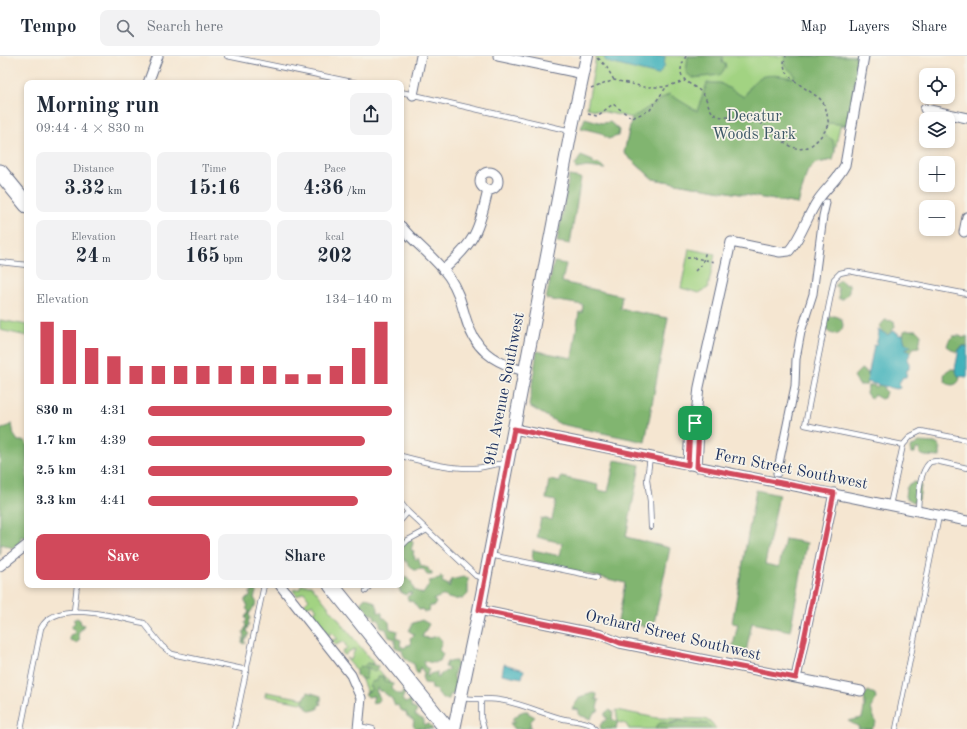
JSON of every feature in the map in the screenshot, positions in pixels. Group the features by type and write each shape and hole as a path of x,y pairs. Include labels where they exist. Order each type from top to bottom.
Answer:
{"main road":[{"path":"0,172 24,201"},
{"path":"334,588 447,729"}],"street":[{"path":"149,80 158,56"},
{"path":"413,95 421,56"},
{"path":"498,56 584,74"},
{"name":"9th Avenue Southwest","path":"454,729 486,578 524,371 587,56"},
{"path":"693,466 694,444 699,427 695,423 700,387 731,242 780,252 789,251 796,243 822,201 838,179 845,165 864,56"},
{"path":"925,109 967,118"},
{"path":"443,270 466,248 476,233 488,190"},
{"path":"777,473 795,386 796,359 801,332 813,294 822,216 822,201"},
{"path":"964,232 967,217"},
{"path":"404,229 443,270 459,293 467,325 476,343 490,357 503,364 524,371"},
{"name":"Fern Street Southwest","path":"514,429 967,521"},
{"path":"796,678 834,493"},
{"path":"0,566 24,547"},
{"path":"282,588 351,675 361,698 359,728"},
{"name":"Orchard Street Southwest","path":"479,610 601,635 620,643 861,691"}],"lane":[{"path":"227,56 343,80"},
{"path":"404,93 571,131"},
{"path":"0,262 24,265"},
{"path":"903,445 805,425 834,280 840,273 849,271 967,294"},
{"path":"890,505 903,445 911,436 921,431 967,440"},
{"path":"404,457 444,467 475,468 498,463 507,464"},
{"path":"650,457 647,480 650,501 651,527"},
{"path":"918,511 921,479 930,462 936,461 967,468"},
{"path":"404,507 476,576 486,578"},
{"path":"404,517 408,512"},
{"path":"896,729 939,516"},
{"path":"404,544 408,540 427,530"},
{"path":"490,555 598,577"},
{"path":"74,611 77,588"},
{"path":"234,729 263,588"},
{"path":"21,729 41,628 48,619 74,611 144,623 162,646 172,654 247,670"},
{"path":"461,698 481,701 500,700 518,704 547,715 589,724 596,729"},
{"path":"481,701 484,729"},
{"path":"359,728 373,729"}],"path":[{"path":"596,56 606,66 614,80"},
{"path":"686,56 681,71 686,81 703,94 713,113 720,116 747,115 755,119 787,145 796,148 804,148 818,140 829,125 823,102 796,82 789,74 784,65 786,56"},
{"path":"586,90 614,80 644,87 667,86 686,81"},
{"path":"588,114 597,116 613,104 632,118 650,110 667,86"},
{"path":"695,271 704,260 706,251"},
{"path":"687,258 715,262"}],"green space":[{"name":"Decatur Woods Park","path":"596,56 860,56 848,125 840,126 833,160 816,163 807,172 798,204 653,179 624,153 632,118 587,108"},
{"path":"688,56 723,56 722,63 725,63 726,67 720,75 693,78 686,73"},
{"name":"Decatur Woods Park","path":"785,56 858,56 848,125 828,123 823,134 833,140 835,152 833,160 816,163 807,172 798,204 653,179 624,153 632,118 669,94 697,111 707,83 720,83 744,97 757,79 762,77 772,75 793,78 795,75 784,65"},
{"path":"585,118 602,123 610,122 619,130 618,136 608,139 601,133 581,128"},
{"path":"581,156 593,161 593,164 599,164 606,169 587,167 576,169 575,165"},
{"path":"569,176 581,178 570,244 557,242"},
{"path":"689,249 715,254 708,288 699,293 681,288"},
{"path":"554,262 566,264 562,282 622,296 620,309 668,318 645,442 560,424 529,406 537,351 572,358 579,312 582,313 583,305 546,299"},
{"path":"840,280 846,285 849,284 848,293 843,299 839,299 838,288 835,286"},
{"path":"834,316 840,319 843,325 840,331 834,334 828,331 825,325 828,319"},
{"path":"0,320 24,324 24,335 0,330"},
{"path":"885,320 894,321 895,327 888,335 884,334 879,327"},
{"path":"917,330 921,334 919,347 913,348 911,352 905,350 911,346 905,343 903,339 904,331"},
{"path":"953,336 960,336 963,338 967,336 967,348 964,345 956,352 947,346 949,340"},
{"path":"861,369 868,373 867,385 859,385 854,376"},
{"path":"952,369 958,371 960,377 958,383 952,385 946,383 944,377 946,371"},
{"path":"881,384 886,392 884,398 881,399 874,395 872,398 869,397 866,393 868,386 874,385 875,388"},
{"path":"12,424 14,435 18,441 24,441 24,537 21,536 20,542 13,548 1,544 0,555 0,430"},
{"path":"919,442 935,443 940,446 940,457 925,456 920,454 919,449 916,449 915,453 911,453 910,448"},
{"path":"615,460 640,465 626,537 670,548 653,628 618,621 625,583 532,561 533,550 560,556 562,543 537,537 541,518 552,520 556,501 546,499 549,480 560,482 561,477 598,485 597,490 608,492"},
{"path":"915,482 921,486 919,500 913,502 905,497 906,489 909,484"},
{"path":"756,490 779,495 765,564 779,567 785,539 807,543 790,631 752,623 746,652 732,650 738,624 732,623"},
{"path":"404,538 412,540 413,543 411,550 414,551 413,554 416,560 418,558 421,566 428,568 429,571 432,572 432,575 427,575 423,569 414,570 404,559"},
{"path":"441,576 443,578 442,582 447,584 449,588 451,580 463,577 468,578 468,594 463,599 454,599 443,596 433,600 436,602 434,606 430,606 429,612 424,612 422,609 419,610 413,602 408,600 407,597 412,593 408,592 406,595 399,591 401,590 398,588 404,588 405,577 411,581 414,590 423,594 429,585 429,581 440,579"},
{"path":"252,588 257,588 254,598 257,603 249,614 249,624 246,631 249,634 244,640 245,643 243,644 243,632 246,627 245,622 247,620 245,617 249,612 246,608 248,606 245,599 250,597 250,592 253,591"},
{"path":"313,588 374,664 367,663 363,667 360,666 356,670 346,658 351,660 355,649 347,652 345,656 342,652 347,648 344,642 336,645 331,640 338,639 331,632 329,636 311,613 317,610 313,604 306,607 304,604 309,599 304,592 297,596 293,590"},
{"path":"365,597 373,601 378,607 378,612 382,613 382,618 385,618 389,622 390,629 398,631 396,638 401,640 400,646 405,648 407,645 411,645 410,638 415,635 409,631 413,623 422,620 429,624 422,637 430,638 438,636 442,641 439,650 443,654 440,661 434,663 424,661 424,666 429,669 426,678 430,674 437,672 437,677 439,678 440,675 449,669 445,667 447,662 456,661 457,665 454,675 457,686 454,694 450,695 449,699 443,699 436,690 432,689 431,684 424,683 422,676 425,674 420,667 418,674 414,664 409,662 403,655 402,650 395,647 395,639 389,637 386,629 381,628 379,620 375,619 374,615 367,613 366,608 363,608 361,603"},
{"path":"77,618 80,620 81,624 84,625 78,634 80,640 76,643 70,640 70,635 75,633 74,629 71,628 75,622 73,620"},
{"path":"367,663 378,666 377,670 374,672 368,667 365,668 367,670 366,679 362,679 356,675 356,670 360,666 363,667"},
{"path":"368,667 370,671 378,669 390,683 376,682 373,689 367,692 360,676 362,679 366,673 365,668"},
{"path":"379,676 383,676 385,682 393,684 392,689 398,694 402,694 403,691 405,692 402,700 406,703 411,700 411,707 417,710 415,715 424,720 424,725 429,724 433,729 416,728 413,725 414,721 407,716 406,712 400,710 398,705 395,706 392,699 382,691 379,691 378,687 376,691 380,698 377,702 372,703 374,696 368,697 365,694 372,689 369,686 373,681 376,682"},
{"path":"868,691 875,694 876,699 871,708 876,723 872,729 858,729 859,727 848,721 862,718 865,704 864,696"},
{"path":"266,692 305,699 301,703 265,696"},
{"path":"308,692 321,696 321,701 319,701 321,704 318,706 318,709 311,711 304,705 303,701"},
{"path":"593,693 597,694 596,700 599,700 597,708 599,710 593,714 591,719 579,715 579,710 572,709 580,697"},
{"path":"609,710 613,712 612,719 618,722 616,727 617,729 601,729 600,725 608,718 605,717 605,713"},
{"path":"616,710 657,718 705,719 712,723 716,729 712,729 708,724 679,721 656,726 656,729 629,729 626,724 618,722"},
{"path":"524,711 528,711 528,713 535,717 530,722 531,728 528,726 529,729 515,729 510,723 516,722 512,719"},
{"path":"679,721 708,724 712,729 656,729 656,726 662,722 671,724"}],"water":[{"path":"604,56 665,56 664,67 658,75 610,63 605,60"},
{"path":"878,330 888,335 893,331 898,333 898,335 903,335 905,343 912,346 906,348 906,350 911,352 907,360 909,363 909,369 907,370 906,377 903,377 899,383 900,388 896,389 867,382 874,345 876,345 879,333"},
{"path":"967,346 967,377 958,376 955,369 959,350 962,347"},
{"path":"504,664 524,670 522,678 502,674"}],"route":[{"path":"695,423 699,427 697,467 834,493 796,678 620,643 601,635 479,610 514,429 688,465 690,427 695,423"}]}
